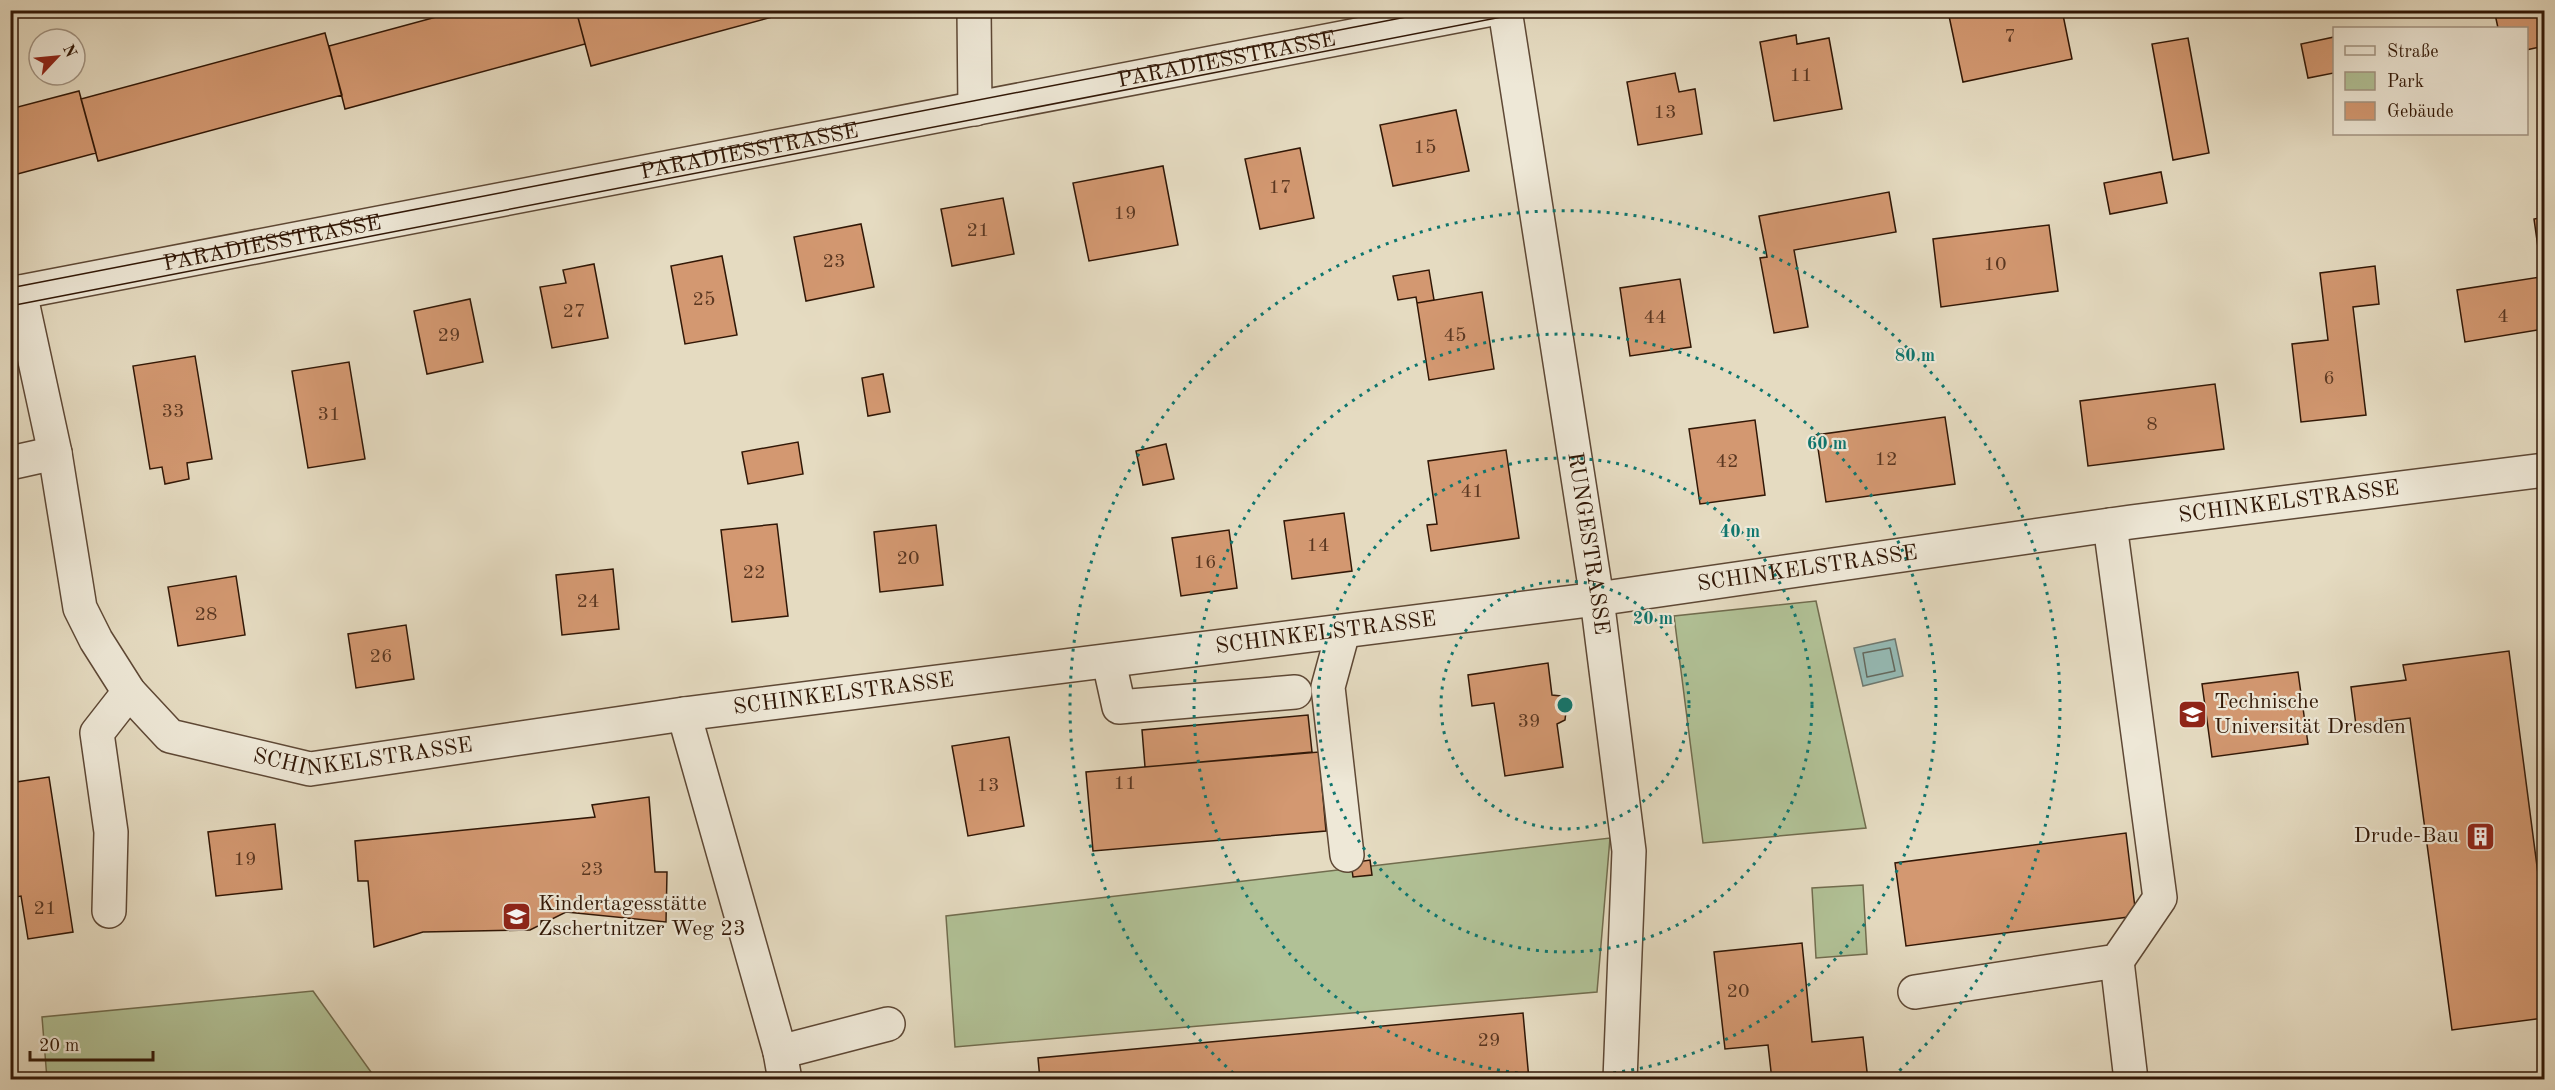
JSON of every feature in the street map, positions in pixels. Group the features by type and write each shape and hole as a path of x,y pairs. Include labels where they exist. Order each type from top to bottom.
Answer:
{"street":[{"path":"974,10 975,109"},
{"name":"PARADIESSTRASSE","path":"15,293 1487,10"},
{"name":"RUNGESTRASSE","path":"1505,10 1597,599 1629,851 1620,1080"},
{"name":"SCHINKELSTRASSE","path":"15,293 55,453 80,608 96,640 129,692 170,736 310,770 684,714 1597,599 2110,525 2544,470"},
{"path":"10,463 55,453"},
{"path":"2110,525 2160,898 2117,962 2131,1080"},
{"path":"1344,632 1328,687 1347,855"},
{"path":"1109,662 1119,707 1295,692"},
{"path":"108,911 111,832 97,733 129,692"},
{"path":"684,714 783,1066 888,1024"},
{"path":"1915,992 2117,962"}],"green space":[{"path":"1816,601 1866,828 1703,843 1674,616"},
{"path":"1610,838 1597,992 955,1047 946,916"},
{"path":"1863,885 1867,954 1816,958 1812,888"},
{"path":"313,991 376,1079 47,1079 42,1017"}],"water":[{"path":"1895,639 1903,676 1863,686 1854,648"}],"building":[{"path":"462,10 576,10 585,44 345,109 329,46"},
{"path":"576,10 798,10 591,66"},
{"path":"1976,10 2062,10 2072,59 1963,82 1949,16"},
{"path":"2221,10 2255,10 2222,17"},
{"path":"2514,10 2544,10 2544,46 2528,50 2528,27 2498,27 2495,14"},
{"path":"325,33 342,95 98,161 81,99"},
{"path":"1796,35 1797,44 1829,38 1842,109 1774,121 1760,42"},
{"path":"2333,37 2333,73 2308,78 2301,44"},
{"path":"2188,38 2209,153 2173,160 2152,44"},
{"path":"1675,73 1679,92 1695,89 1702,134 1638,145 1627,82"},
{"path":"79,91 96,153 10,176 10,109"},
{"path":"1456,110 1469,171 1393,186 1380,125"},
{"path":"1300,148 1314,218 1260,229 1245,159"},
{"path":"1163,166 1178,245 1089,261 1073,183"},
{"path":"2161,172 2167,203 2110,214 2104,183"},
{"path":"1889,192 1896,232 1794,250 1808,327 1774,333 1760,258 1767,257 1759,216"},
{"path":"1003,198 1014,254 952,266 941,209"},
{"path":"2544,217 2544,290 2534,219"},
{"path":"861,224 874,287 806,301 794,237"},
{"path":"2049,225 2058,291 1941,307 1933,239"},
{"path":"722,256 737,335 685,344 671,266"},
{"path":"594,264 608,338 552,348 540,287 566,283 563,270"},
{"path":"2375,266 2379,304 2353,307 2366,415 2301,422 2292,344 2328,340 2320,273"},
{"path":"1429,270 1434,300 1417,303 1416,297 1398,300 1393,276"},
{"path":"2540,277 2544,304 2544,329 2465,342 2457,290"},
{"path":"1680,279 1691,347 1630,356 1620,288"},
{"path":"1482,292 1494,369 1429,380 1417,303"},
{"path":"470,299 483,362 427,374 414,311"},
{"path":"195,356 212,459 187,463 189,479 165,484 162,467 150,469 133,366"},
{"path":"349,362 365,459 308,468 292,371"},
{"path":"883,374 890,412 868,416 862,378"},
{"path":"2215,384 2224,449 2088,466 2080,401"},
{"path":"1945,417 1955,484 1826,502 1816,435"},
{"path":"1755,420 1765,495 1700,504 1689,429"},
{"path":"798,442 803,474 748,484 742,452"},
{"path":"1166,444 1174,479 1143,485 1136,451"},
{"path":"1506,450 1519,538 1431,551 1427,525 1437,524 1428,461"},
{"path":"1344,513 1352,571 1292,579 1284,521"},
{"path":"777,524 788,616 732,622 721,530"},
{"path":"936,525 943,585 880,592 874,532"},
{"path":"1229,530 1237,588 1181,596 1172,538"},
{"path":"613,569 619,629 562,635 556,575"},
{"path":"236,576 245,635 178,646 168,587"},
{"path":"406,625 414,679 356,688 348,634"},
{"name":"Drude-Bau","path":"2509,651 2544,920 2544,1018 2452,1030 2410,718 2356,725 2351,687 2406,680 2403,665"},
{"path":"1548,663 1552,695 1561,696 1567,702 1565,720 1557,724 1563,767 1505,776 1494,703 1472,706 1468,675"},
{"path":"2298,672 2308,744 2212,757 2202,684"},
{"path":"1308,715 1312,752 1145,767 1142,730"},
{"path":"1009,737 1024,826 968,836 952,746"},
{"path":"1319,752 1326,831 1093,851 1086,772"},
{"path":"49,777 73,932 28,939 21,896 10,898 10,783"},
{"path":"649,797 655,872 667,872 666,922 566,912 530,930 423,932 374,947 368,881 358,881 355,841 595,817 592,805"},
{"path":"275,824 282,889 216,896 208,832"},
{"path":"2126,833 2136,916 1906,946 1895,863"},
{"path":"1370,860 1372,875 1353,877 1351,863"},
{"path":"1802,943 1812,1042 1863,1037 1868,1080 1772,1080 1768,1045 1725,1049 1714,952"},
{"path":"1523,1013 1529,1080 1040,1080 1038,1058"}],"tram line":[{"path":"10,288 1442,10"},
{"path":"10,306 1538,10"}],"place":[{"name":"Technische Universität Dresden","path":"2193,715"},
{"name":"Drude-Bau","path":"2480,836"},
{"name":"Kindertagesstätte Zschertnitzer Weg 23","path":"517,917"}]}
